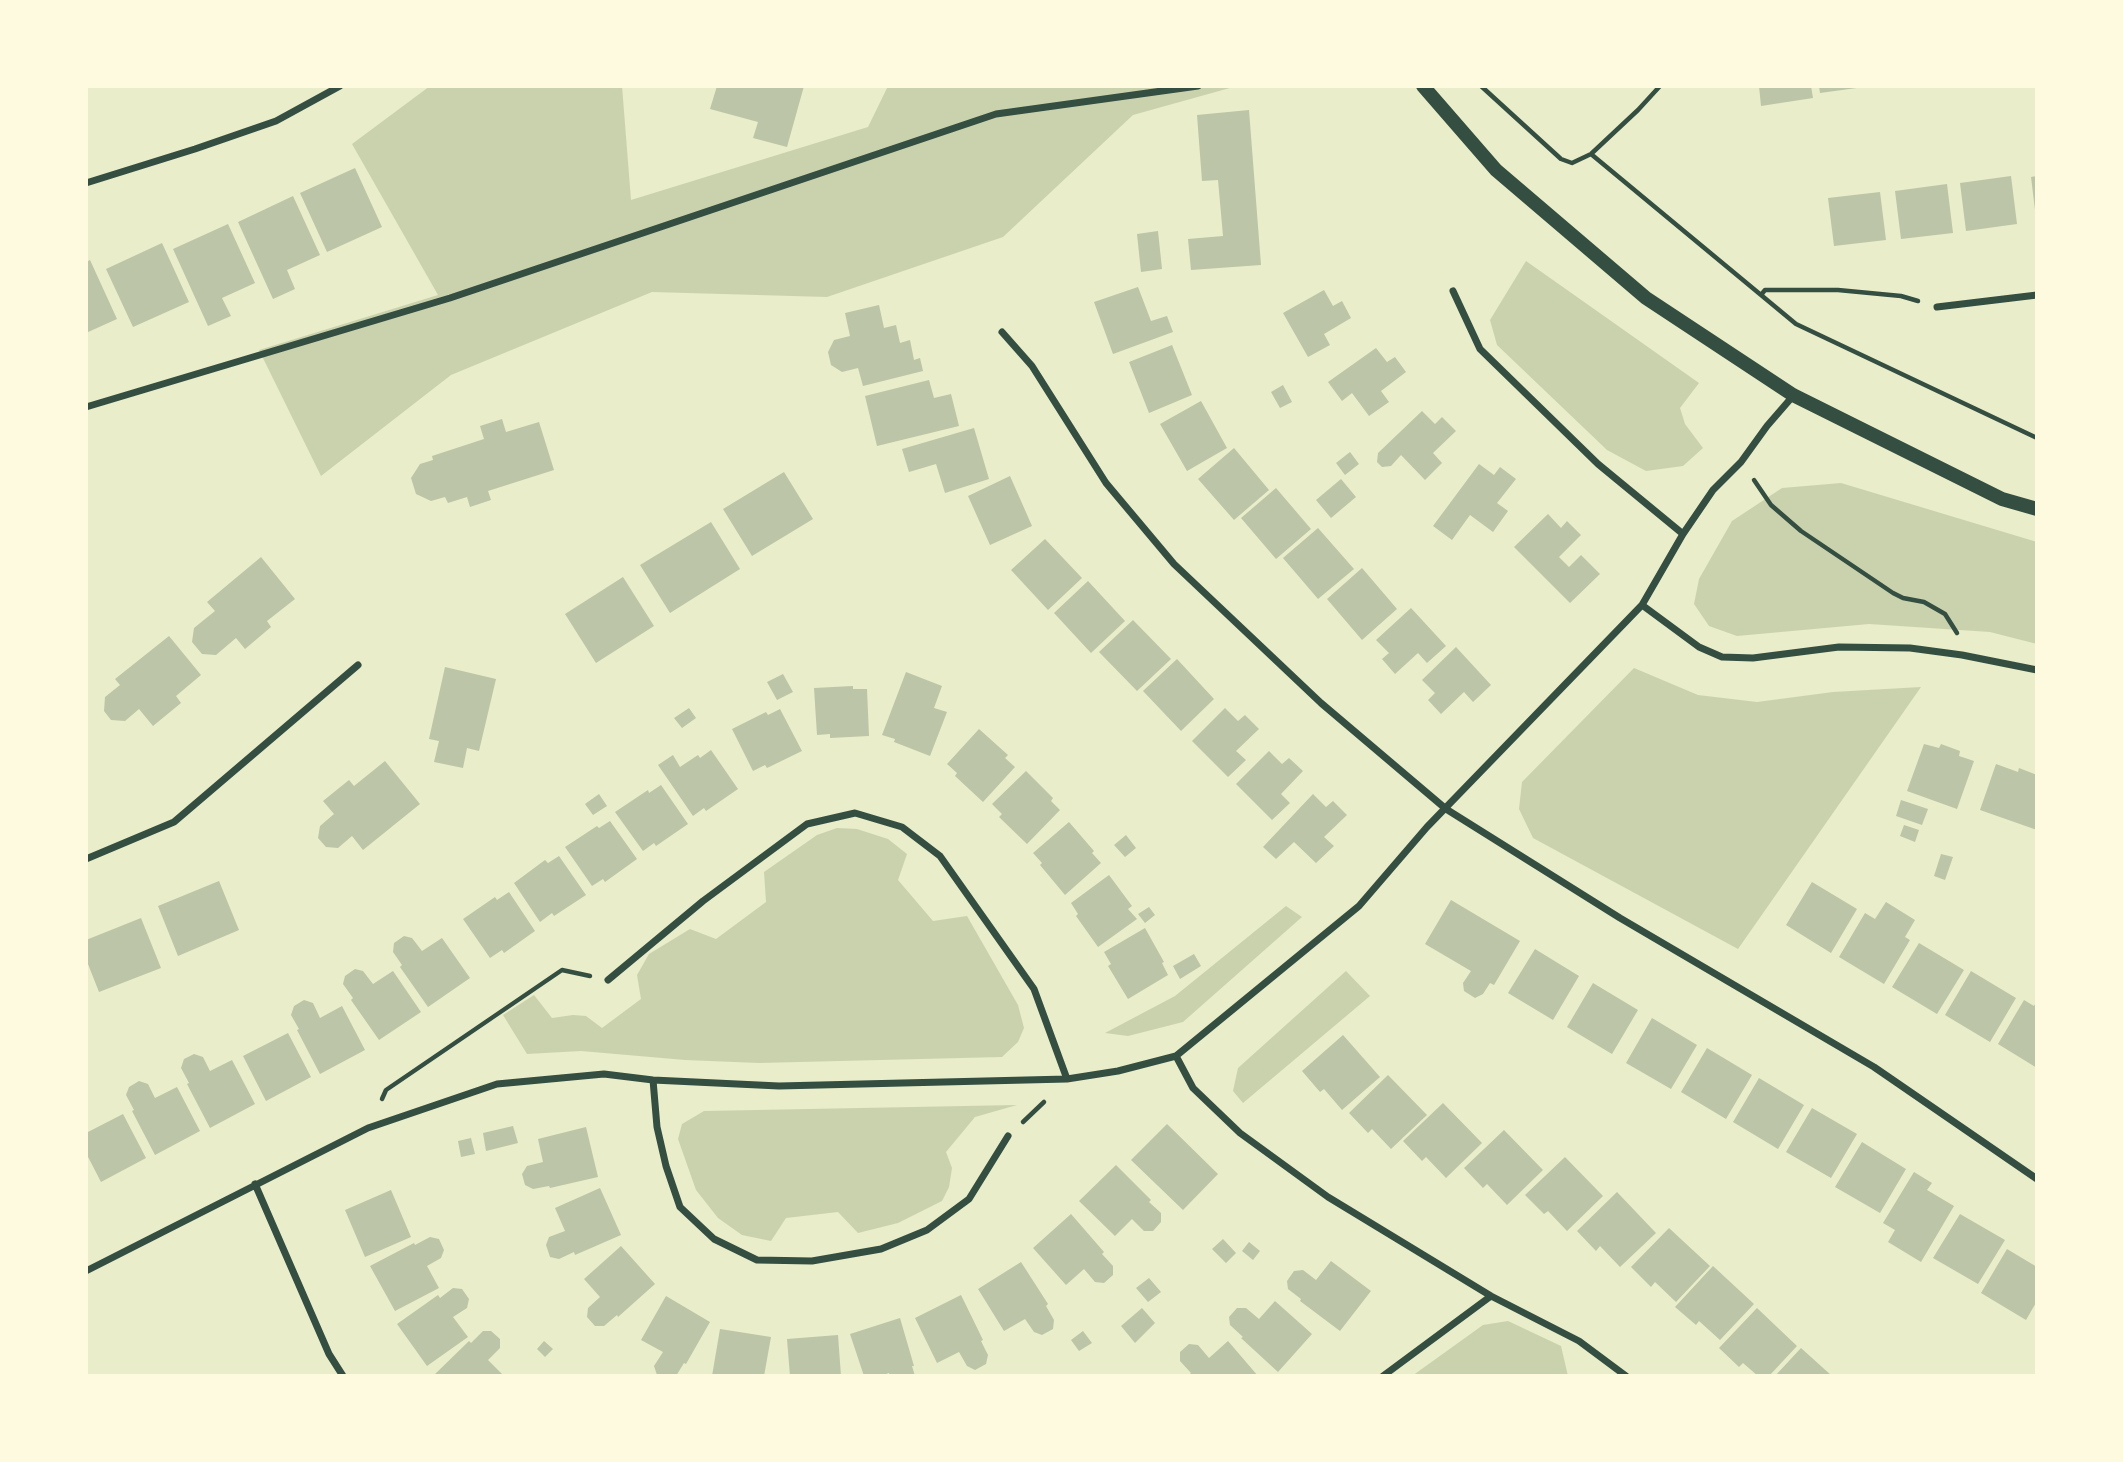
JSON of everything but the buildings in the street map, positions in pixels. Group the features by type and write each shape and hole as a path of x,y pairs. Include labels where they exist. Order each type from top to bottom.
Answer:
{"main road":[{"path":"1423,86 1496,170 1646,298 1793,395 2003,499 2037,509"}],"street":[{"path":"86,183 276,121 340,86"},
{"path":"86,407 450,298 996,114 1198,86"},
{"path":"1453,291 1480,349 1598,464 1683,534"},
{"path":"1937,307 2037,295"},
{"path":"1002,332 1032,366 1105,483 1174,564 1321,703 1446,809 1620,918 1874,1067 2037,1179"},
{"path":"86,1271 368,1128 497,1084 604,1074 653,1080 779,1086 1067,1079 1118,1071 1176,1055 1359,906 1427,827 1642,605 1683,534 1713,490 1741,462 1793,395"},
{"path":"1642,605 1699,647 1722,657 1753,658 1839,647 1910,648 1962,654 2037,670"},
{"path":"86,859 174,822 358,665"},
{"path":"608,980 703,901 807,824 855,813 902,827 940,856 1034,989 1067,1079"},
{"path":"1176,1055 1193,1088 1240,1133 1328,1197 1491,1296 1579,1342 1626,1376"},
{"path":"653,1080 657,1126 680,1207 714,1239 757,1260 811,1261 881,1249 927,1230 969,1199 1008,1136"},
{"path":"255,1184 329,1353 343,1376"},
{"path":"1383,1376 1491,1296"}],"path":[{"path":"1481,86 1561,159 1572,163 1591,154 1639,110 1660,86"},
{"path":"1591,154 1796,324 2037,438"},
{"path":"1761,295 1765,290 1838,290 1901,296 1937,307"},
{"path":"1741,462 1771,505 1801,531 1893,593 1924,602 1945,614 1956,631 1962,654"},
{"path":"368,1128 386,1090 562,970 608,980"},
{"path":"1008,1136 1067,1079"}],"green space":[{"path":"430,86 622,86 631,200 868,127 888,86 1237,86 1133,115 1003,237 827,297 652,292 451,375 321,476 259,350 438,295 352,144"},
{"path":"1526,261 1699,383 1680,408 1685,424 1703,448 1683,466 1646,471 1607,450 1497,345 1490,320"},
{"path":"1841,483 2037,542 2037,644 1990,632 1869,624 1737,636 1709,626 1694,604 1699,579 1732,521 1782,488"},
{"path":"1634,668 1698,695 1757,702 1833,692 1921,687 1738,949 1533,838 1519,809 1522,782"},
{"path":"837,828 857,829 888,839 907,854 898,880 933,921 967,916 1018,1005 1024,1028 1018,1042 1002,1057 759,1063 581,1051 527,1054 503,1015 534,995 552,1018 586,1016 602,1028 641,999 637,975 649,954 690,929 716,939 766,902 764,872 817,835"},
{"path":"1286,906 1302,917 1183,1022 1128,1036 1105,1033 1175,996"},
{"path":"1346,971 1370,996 1243,1103 1233,1091 1238,1068"},
{"path":"1017,1105 975,1117 946,1152 952,1168 949,1187 942,1201 898,1223 858,1233 838,1212 786,1218 771,1241 742,1235 718,1218 696,1190 678,1139 682,1124 704,1111"},
{"path":"1508,1321 1561,1346 1568,1376 1412,1376 1483,1325"}]}
